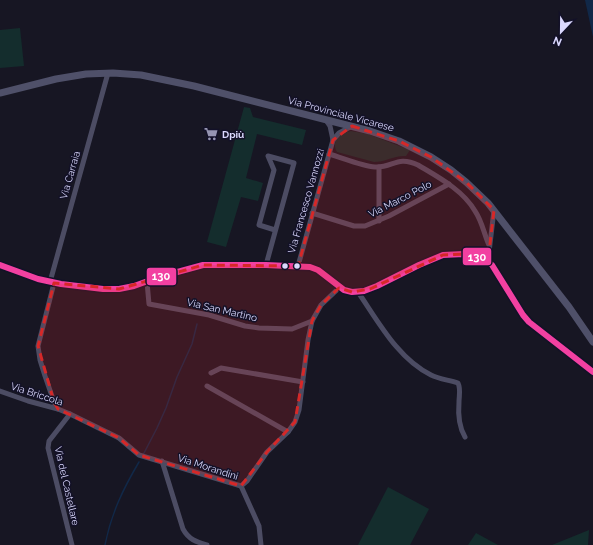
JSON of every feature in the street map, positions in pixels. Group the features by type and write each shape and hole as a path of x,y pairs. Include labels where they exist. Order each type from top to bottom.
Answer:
{"main road":[{"name":"Via Provinciale Vicarese","path":"0,92 56,79 108,73 141,75 352,126 392,138 431,157 466,182 494,210 593,342"}],"street":[{"name":"Via Carraia","path":"58,409 45,376 40,360 38,346 52,282 108,73"},
{"name":"Via Francesco Vannozzi","path":"326,120 330,126 333,140"},
{"name":"Via Francesco Vannozzi","path":"298,266 333,140 339,133 352,126"},
{"path":"329,154 372,167 379,167 398,161 407,160 418,165 449,184 469,202 479,218 489,245"},
{"path":"266,265 294,163 268,156 274,170 259,225 275,230"},
{"path":"379,167 379,221"},
{"name":"Via Marco Polo","path":"312,213 362,227 379,221 449,184"},
{"path":"488,261 494,210"},
{"path":"0,265 23,274 52,282 103,290 119,289 203,265 298,266 310,267 318,270 348,292 358,292 377,286 418,265 443,255 464,254 478,256 488,261 496,269 523,315 529,322 593,372"},
{"name":"Via San Martino","path":"147,282 149,304 209,315 245,326 259,328 292,329 312,321"},
{"name":"Via Morandini","path":"146,458 162,461 241,486 247,481 267,452 288,432 297,418 312,321 321,305 340,287"},
{"path":"358,292 392,342 402,352 427,373 458,383 460,388 458,404 459,424 465,437"},
{"path":"211,373 221,368 303,382"},
{"path":"207,386 288,432"},
{"name":"Via Briccola","path":"0,391 28,402 58,409 70,414 118,438 135,452 146,458"},
{"name":"Via del Castellare","path":"70,414 49,441 48,448 72,545"},
{"path":"162,461 182,526 187,536 192,542 208,545"},
{"path":"241,486 259,526 261,545"}],"highlighted area":[{"path":"352,126 399,141 431,157 466,182 494,210 488,261 464,254 443,255 370,289 352,292 339,288 321,305 312,321 295,422 267,452 241,486 139,455 119,438 58,409 54,402 38,346 54,283 119,289 203,265 298,266 333,140"}],"green space":[{"path":"20,28 24,66 0,68 0,30"},
{"path":"244,107 250,108 253,117 306,130 302,145 257,134 246,178 263,183 258,201 241,197 226,247 207,242"},
{"path":"351,131 368,134 410,150 406,156 374,162 337,152 335,145 337,138 342,133"},
{"path":"388,487 429,509 410,545 358,545"},
{"path":"589,530 588,545 552,545"},
{"path":"476,533 498,545 468,545"}],"water":[{"path":"585,0 593,0 593,37"}],"waterway":[{"path":"143,455 166,408 177,377 192,344 197,324"},
{"path":"105,545 118,502 139,462"}],"transit line":[{"name":"130","path":"0,265 38,279 61,284 103,289 119,289 134,286 159,277 203,265 310,267 318,270 344,290 352,292 364,291 377,286 443,255 464,254 483,258 492,265 523,315 529,322 593,372"}],"place":[{"name":"Dpiù","path":"211,134"}]}
